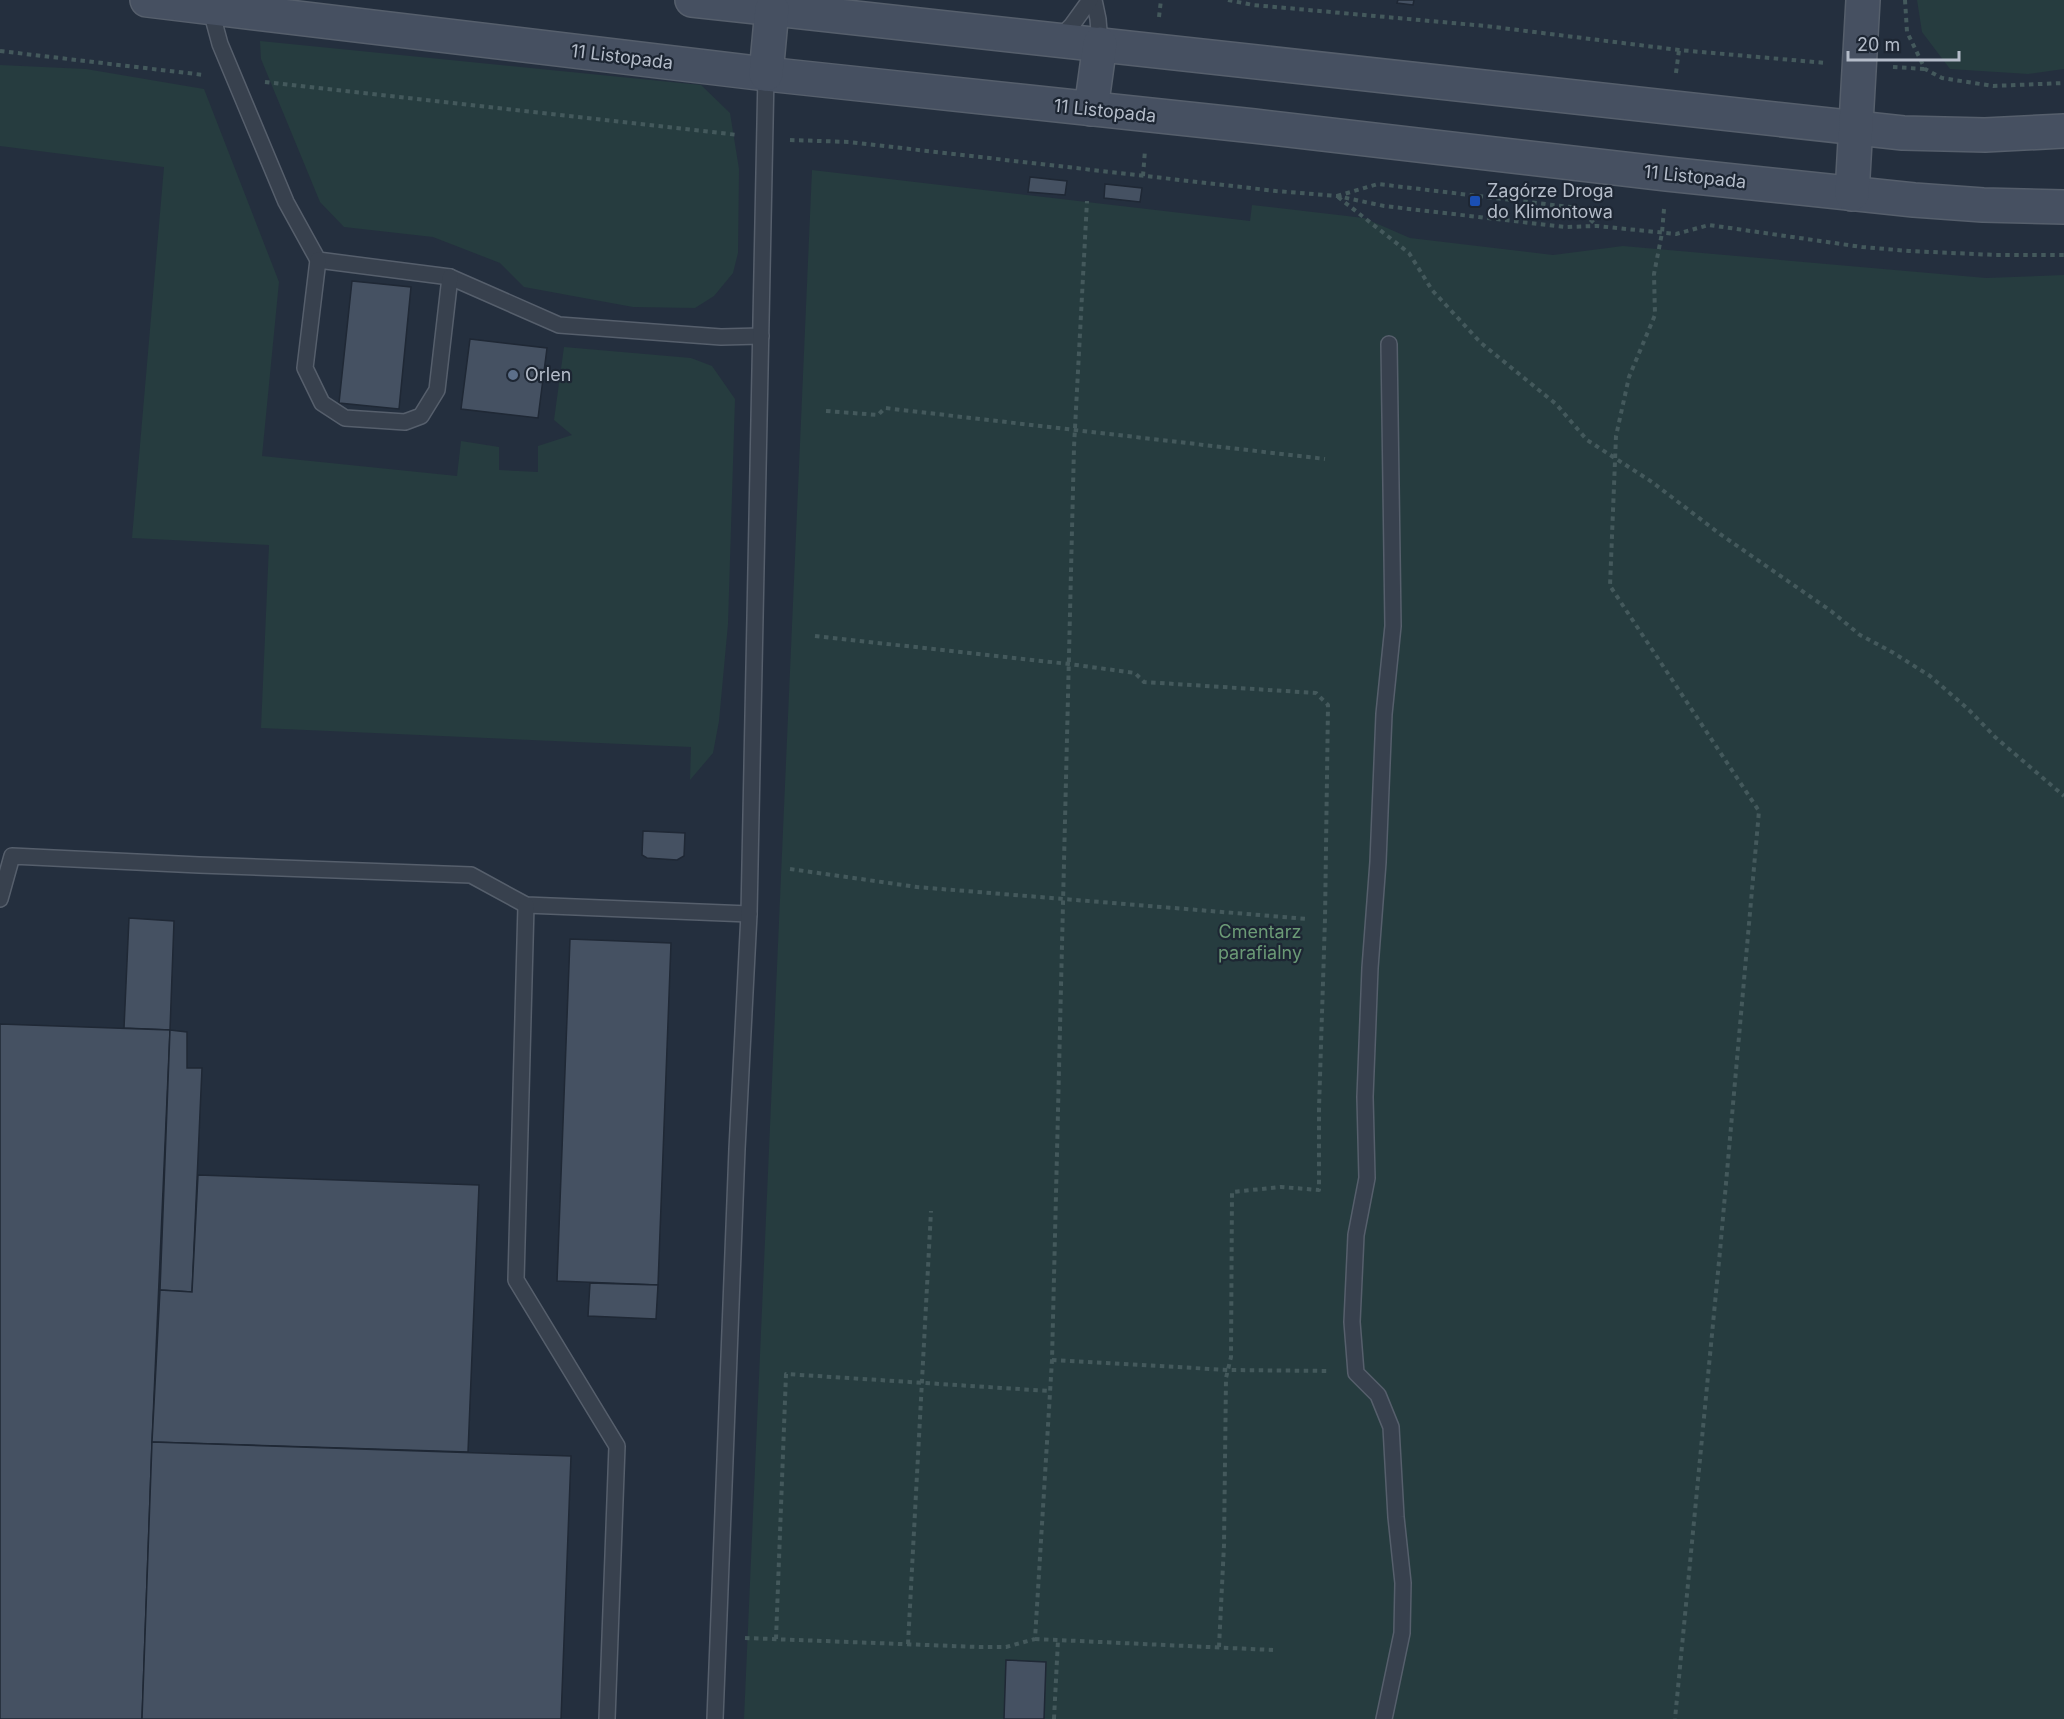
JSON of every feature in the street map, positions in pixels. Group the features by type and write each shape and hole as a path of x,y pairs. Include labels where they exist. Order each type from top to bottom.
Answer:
{"main road":[{"name":"11 Listopada","path":"147,0 211,4 766,74 1254,126 1852,194 1983,205 2064,207"},
{"path":"692,0 1857,129 1903,133 1985,135 2064,132"},
{"path":"1852,194 1863,0"},
{"path":"766,74 772,9"},
{"path":"1092,110 1100,44"}],"lane":[{"path":"1058,39 1092,0"},
{"path":"1092,0 1098,19 1100,44"},
{"path":"211,4 220,44 234,78 286,202 318,260 305,368 322,403 345,418 405,422 421,416 437,390 450,277"},
{"path":"715,1719 737,1149 749,914 766,74"},
{"path":"318,260 450,277 559,325 721,337 761,336"},
{"path":"1384,1719 1402,1633 1403,1583 1396,1517 1391,1427 1378,1395 1356,1373 1352,1322 1356,1235 1367,1178 1365,1097 1370,968 1378,862 1384,714 1393,626 1389,344"},
{"path":"0,899 12,855 199,865 471,875 526,905 749,914"},
{"path":"526,905 516,1280 617,1446 607,1719"}],"path":[{"path":"1227,0 1253,5 1486,26 1679,50 1859,66 1925,69 1942,78 1993,86 2064,83"},
{"path":"1905,0 1907,32 1925,69"},
{"path":"0,51 763,138 837,141 1336,196 1384,207 1542,225 1597,226 1676,234 1709,225 1909,251 2064,255"},
{"path":"1336,196 1377,184 1389,185 1578,208 1597,226"},
{"path":"1336,196 1409,253 1432,290 1481,343 1556,404 1587,440 1652,482 1720,534 1831,611 1860,635 1892,651 1930,676 1995,737 2064,796"},
{"path":"1035,1640 1052,1360 1075,429 1087,201"},
{"path":"1662,232 1654,274 1655,315 1629,377 1616,436 1610,586 1759,811 1675,1719"},
{"path":"826,411 878,415 885,408 1325,459"},
{"path":"816,636 1069,663 1135,673 1144,682 1316,693 1328,705 1319,1190 1281,1187 1232,1192 1229,1370 1226,1378 1224,1545 1219,1647"},
{"path":"790,869 917,887 1308,919"},
{"path":"908,1644 931,1211"},
{"path":"1052,1360 1229,1370 1356,1373"},
{"path":"776,1640 786,1374 1049,1391"},
{"path":"718,1638 1006,1647 1035,1640 1058,1640 1273,1650"},
{"path":"1054,1719 1058,1640"}],"green space":[{"path":"1917,0 2064,0 2064,69 2028,74 1950,69 1922,32"},
{"path":"260,41 701,85 730,113 739,169 738,253 733,273 714,296 695,308 633,307 524,287 500,263 433,237 344,227 320,202 261,59"},
{"path":"0,65 86,69 204,89 279,282 262,456 457,476 461,441 499,447 499,470 538,472 538,446 572,435 554,420 564,347 691,358 712,366 735,399 728,624 719,721 713,753 690,780 691,747 261,728 269,545 132,538 164,167 0,146"},
{"name":"Cmentarz parafialny","path":"812,170 1250,221 1252,205 1364,218 1410,238 1553,255 1623,246 1986,278 2064,275 2064,1719 744,1719"}],"building":[{"path":"1398,0 1414,0 1413,5 1397,3"},
{"path":"1030,177 1067,181 1065,195 1028,192"},
{"path":"1105,184 1142,188 1140,202 1104,198"},
{"path":"352,281 411,287 399,409 339,403"},
{"path":"470,339 547,348 538,418 461,409"},
{"path":"643,831 685,833 684,856 677,860 647,858 642,855"},
{"path":"129,918 174,921 170,1030 124,1028"},
{"path":"570,939 671,943 658,1285 557,1281"},
{"path":"0,1024 170,1030 142,1719 0,1719"},
{"path":"170,1030 187,1032 187,1068 202,1068 192,1292 160,1290"},
{"path":"198,1175 479,1185 468,1452 152,1442 160,1290 192,1292"},
{"path":"590,1283 658,1285 656,1319 588,1316"},
{"path":"152,1442 571,1456 561,1719 142,1719"},
{"path":"1006,1660 1046,1662 1044,1719 1004,1719"}],"place":[{"name":"Zagórze Droga do Klimontowa","path":"1475,201"},
{"name":"Orlen","path":"513,375"}]}
